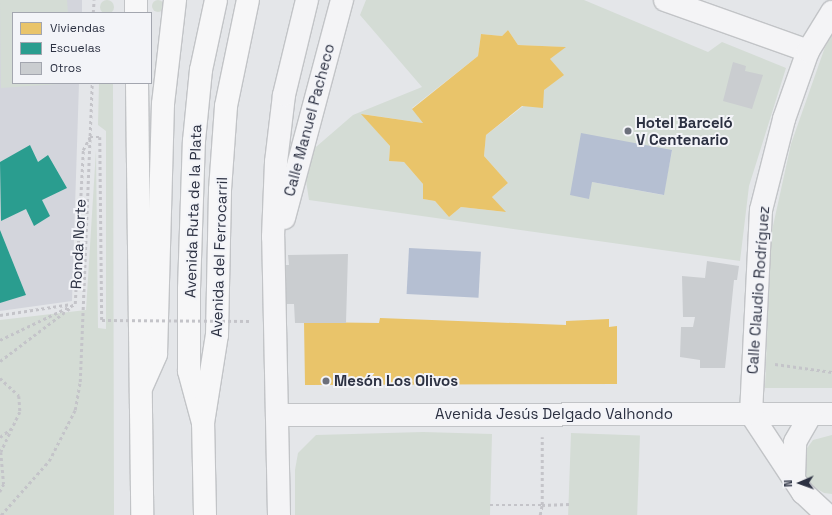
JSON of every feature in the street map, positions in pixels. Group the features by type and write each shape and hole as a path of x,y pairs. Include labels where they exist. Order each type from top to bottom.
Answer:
{"main road":[{"path":"136,0 136,12"},
{"path":"142,386 156,354 163,104 176,0"},
{"name":"Avenida Ruta de la Plata","path":"203,423 189,371 189,282 194,141 201,70 216,0"},
{"name":"Avenida del Ferrocarril","path":"205,515 203,423 217,335 220,190 226,106 248,0"},
{"path":"137,84 142,386 142,515"},
{"path":"135,515 141,460"}],"street":[{"name":"Calle Manuel Pacheco","path":"279,515 273,237 276,162 284,95 299,26 307,0"},
{"name":"Calle Manuel Pacheco","path":"273,237 282,226 331,32 342,0"},
{"path":"665,0 808,51"},
{"name":"Calle Claudio Rodríguez","path":"751,414 761,210 784,119 808,51 832,12"},
{"path":"299,26 309,23 331,32"},
{"path":"284,95 298,105 312,104"},
{"path":"719,414 789,470"},
{"path":"751,414 803,493 825,508"},
{"path":"789,470 795,442 822,414"},
{"name":"Avenida Jesús Delgado Valhondo","path":"277,415 822,414"}],"path":[{"path":"93,12 94,0"},
{"path":"1,515 49,461 76,410 80,382 92,84"},
{"path":"90,137 100,137 102,320 252,321"},
{"name":"Ronda Norte","path":"0,340 75,304 83,150 90,137"},
{"path":"0,315 75,304"},
{"path":"0,361 75,304"},
{"path":"753,361 832,372"},
{"path":"0,378 18,396 20,412 1,451 4,484 0,492"},
{"path":"0,437 13,427"},
{"path":"540,515 542,505 542,430"},
{"path":"490,505 569,504"}],"shaded area":[{"path":"0,0 82,0 82,12 12,12 12,84 79,84 72,301 0,311"},
{"path":"0,0 67,0 68,12 12,12 12,84 59,84 1,88"},
{"path":"107,0 113,4 114,7 112,12 102,12 100,7 102,2"},
{"path":"158,0 162,2 164,6 162,10 158,12 154,10 152,6 154,2"},
{"path":"366,0 584,0 708,52 722,42 786,68 749,186 740,261 309,200 305,174 309,153 353,115 422,87 360,15","holes":["508,30 518,45 565,47 550,59 544,90 486,135 484,156 508,183 492,197 505,212 461,207 449,217 435,201 423,199 423,184 404,162 389,161 390,146 362,114 423,123 412,108 478,56 481,34 502,36","672,151 663,195 592,182"]},
{"path":"832,35 832,388 765,388 771,235 791,144 825,47"},
{"path":"99,84 113,84 114,515 0,515 0,320 86,310 96,150 98,328 106,329 106,131 98,125"},
{"path":"423,432 492,434 490,515 295,515 295,470 298,453 316,435"},
{"path":"571,433 640,435 637,515 568,515"},
{"path":"832,435 832,494 824,493 807,483 802,474 802,455 813,440"}],"water":[{"path":"581,133 672,150 664,195 592,182 589,199 570,195"},
{"path":"409,248 481,252 478,298 407,294"}],"building: Viviendas":[{"path":"508,30 518,45 566,47 550,59 564,75 544,90 543,108 522,106 486,135 484,156 508,183 492,197 506,212 461,207 449,217 435,201 423,199 423,184 404,162 389,161 390,146 361,114 423,123 412,109 478,56 481,34 502,36"},
{"path":"380,318 566,325 566,321 609,319 609,327 617,326 617,384 305,385 304,322 379,323"}],"building: Escuelas":[{"path":"30,145 38,162 48,155 67,188 42,200 50,216 34,226 26,209 1,221 0,162"},
{"path":"0,230 26,295 0,303"}],"building: Otros":[{"path":"733,62 746,66 745,71 763,75 752,109 723,101"},
{"path":"348,254 346,323 295,323 294,304 284,304 284,265 289,265 288,255"},
{"path":"707,261 739,266 737,280 734,280 725,368 700,368 700,360 680,357 681,327 693,327 695,317 683,317 682,276 705,278"}],"place":[{"name":"Hotel Barceló V Centenario","path":"628,131"},
{"name":"Mesón Los Olivos","path":"326,381"}]}
